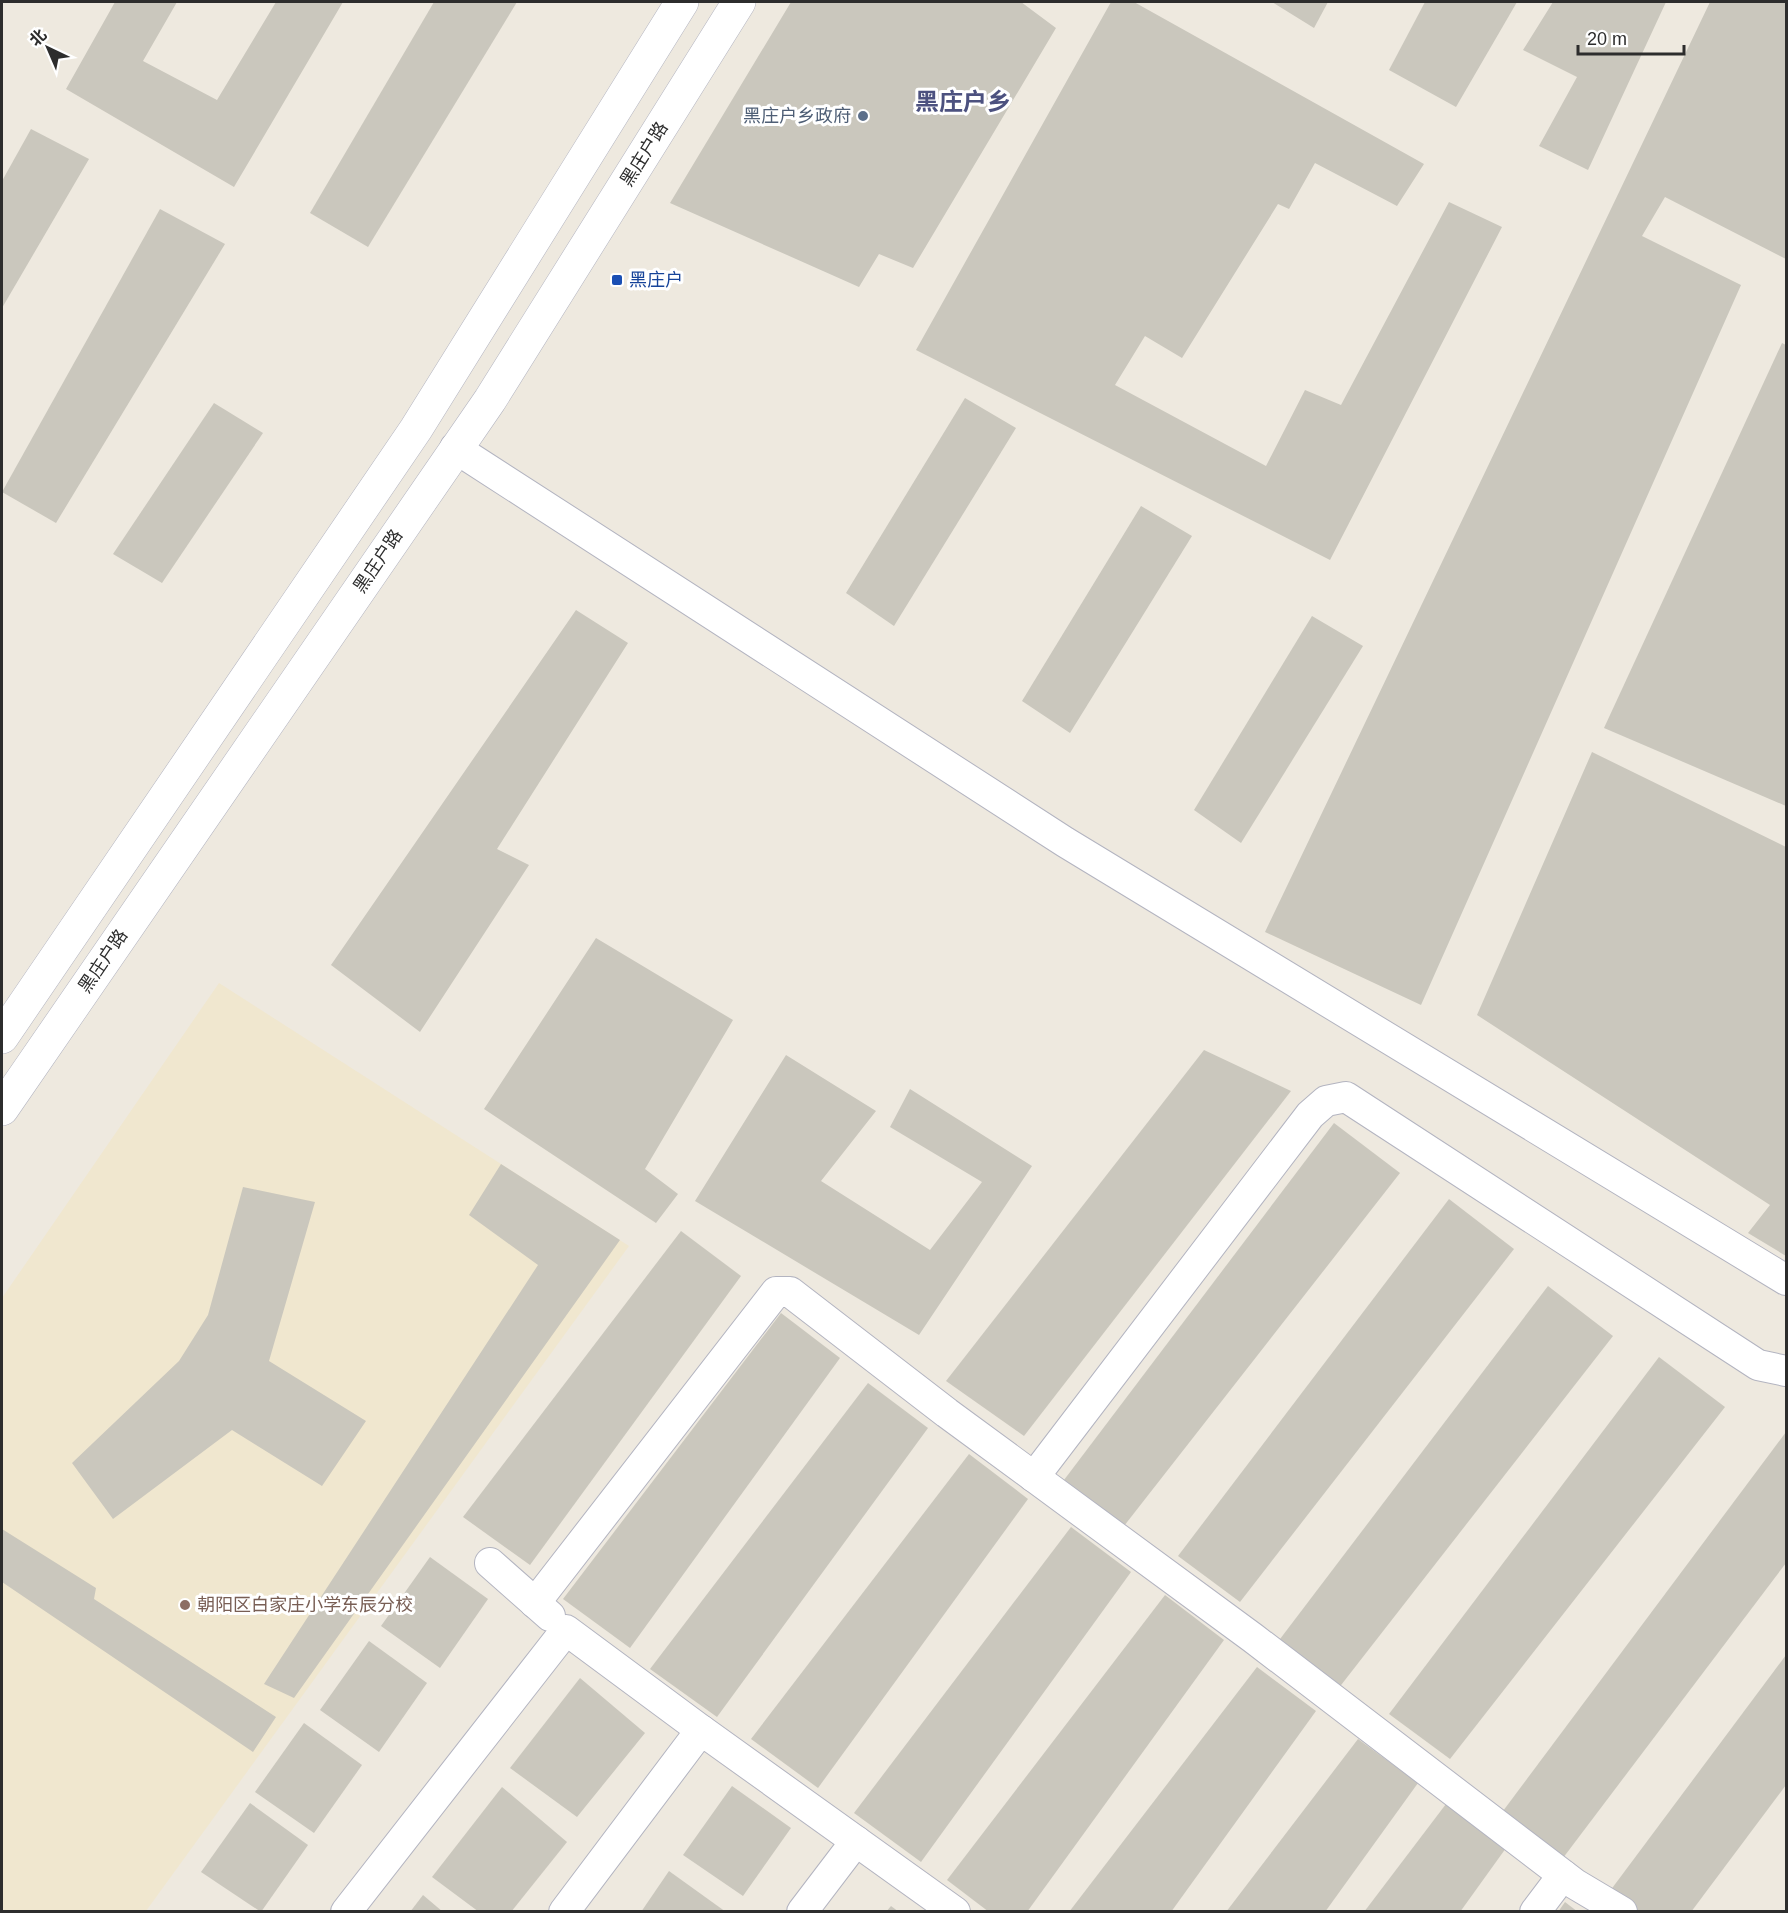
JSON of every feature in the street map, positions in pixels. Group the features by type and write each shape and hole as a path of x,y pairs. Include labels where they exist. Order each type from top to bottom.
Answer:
{"street":[{"path":"2,1037 416,429 682,2"},
{"name":"黑庄户路","path":"2,1109 490,400 739,2"},
{"path":"455,448 1065,842 1786,1280"},
{"path":"1034,1477 1310,1115 1326,1101 1346,1097 1758,1365 1786,1371"},
{"path":"535,1603 776,1292 790,1292 1034,1477 1253,1638 1563,1875 1622,1911"},
{"path":"490,1563 566,1630 701,1730 954,1911"},
{"path":"346,1911 566,1630"},
{"path":"564,1911 701,1730"},
{"path":"802,1911 856,1840"},
{"path":"1535,1911 1563,1875"}],"shaded area":[{"name":"朝阳区白家庄小学东辰分校","path":"219,983 629,1246 146,1911 2,1912 2,1298"}],"building":[{"path":"115,2 177,2 143,61 217,100 276,2 343,2 234,187 66,89"},
{"path":"434,2 517,2 368,247 310,213"},
{"name":"黑庄户乡政府","path":"791,2 1021,2 1056,28 913,268 879,254 859,287 670,203"},
{"path":"1111,2 1134,2 1424,164 1397,206 1315,163 1289,209 1278,204 1182,358 1145,336 1115,385 1266,466 1305,390 1341,405 1449,202 1502,227 1330,560 916,350"},
{"path":"1272,2 1328,2 1314,28"},
{"path":"1425,2 1517,2 1456,107 1389,70"},
{"path":"1553,2 1666,2 1588,170 1539,146 1577,77 1523,50"},
{"path":"1710,2 1786,2 1786,259 1665,197 1642,236 1741,285 1421,1005 1265,932"},
{"path":"31,129 89,159 2,308 2,181"},
{"path":"160,209 225,244 56,523 2,492"},
{"path":"1782,343 1786,345 1786,806 1604,728"},
{"path":"965,398 1016,428 894,626 846,593"},
{"path":"214,403 263,433 162,583 113,554"},
{"path":"1141,506 1192,536 1070,733 1022,701"},
{"path":"576,610 628,643 497,849 529,865 420,1032 331,965"},
{"path":"1312,616 1363,646 1241,843 1194,810"},
{"path":"1592,752 1786,847 1786,1256 1748,1233 1770,1205 1477,1015"},
{"path":"596,938 733,1020 645,1169 678,1194 656,1223 484,1109"},
{"path":"1204,1050 1291,1091 1024,1436 946,1381"},
{"path":"786,1055 876,1111 821,1181 930,1250 982,1182 890,1127 910,1089 1032,1166 919,1335 695,1201"},
{"path":"1334,1123 1400,1173 1124,1526 1064,1480"},
{"path":"501,1164 620,1240 294,1698 264,1684 538,1265 469,1215"},
{"path":"243,1187 315,1202 269,1361 366,1421 322,1486 232,1430 113,1519 72,1463 179,1361 208,1315"},
{"path":"1449,1199 1514,1249 1240,1602 1178,1556"},
{"path":"681,1231 741,1276 530,1565 463,1517"},
{"path":"1548,1286 1613,1336 1338,1689 1277,1643"},
{"path":"781,1313 840,1358 630,1648 563,1599"},
{"path":"1659,1357 1725,1407 1450,1759 1389,1714"},
{"path":"868,1383 928,1428 717,1717 650,1669"},
{"path":"1786,1432 1786,1563 1563,1858 1503,1811"},
{"path":"969,1454 1028,1499 818,1788 751,1739"},
{"path":"1071,1527 1131,1572 921,1862 854,1813"},
{"path":"2,1529 96,1588 94,1599 276,1717 253,1752 2,1582"},
{"path":"430,1557 488,1599 440,1668 381,1626"},
{"path":"1165,1595 1224,1640 1027,1912 989,1912 947,1880"},
{"path":"369,1641 427,1683 379,1752 320,1710"},
{"path":"1786,1655 1786,1785 1691,1912 1635,1912 1610,1891"},
{"path":"1257,1667 1316,1711 1171,1912 1069,1912"},
{"path":"580,1678 645,1733 577,1817 510,1768"},
{"path":"304,1723 362,1765 314,1833 255,1792"},
{"path":"1358,1739 1418,1783 1325,1912 1226,1912"},
{"path":"732,1786 791,1828 743,1896 683,1855"},
{"path":"502,1787 567,1842 511,1912 479,1912 432,1877"},
{"path":"250,1803 308,1845 261,1912 201,1872"},
{"path":"1446,1804 1506,1848 1460,1912 1364,1912"},
{"path":"669,1871 726,1912 641,1912"},
{"path":"423,1895 443,1912 410,1912"},
{"path":"1565,1902 1578,1912 1558,1912"},
{"path":"891,1906 899,1912 886,1912"}],"place":[{"name":"黑庄户乡政府","path":"863,116"},
{"name":"黑庄户","path":"617,280"},
{"name":"朝阳区白家庄小学东辰分校","path":"185,1605"}],"district":[{"name":"黑庄户乡","path":"963,101"}]}
